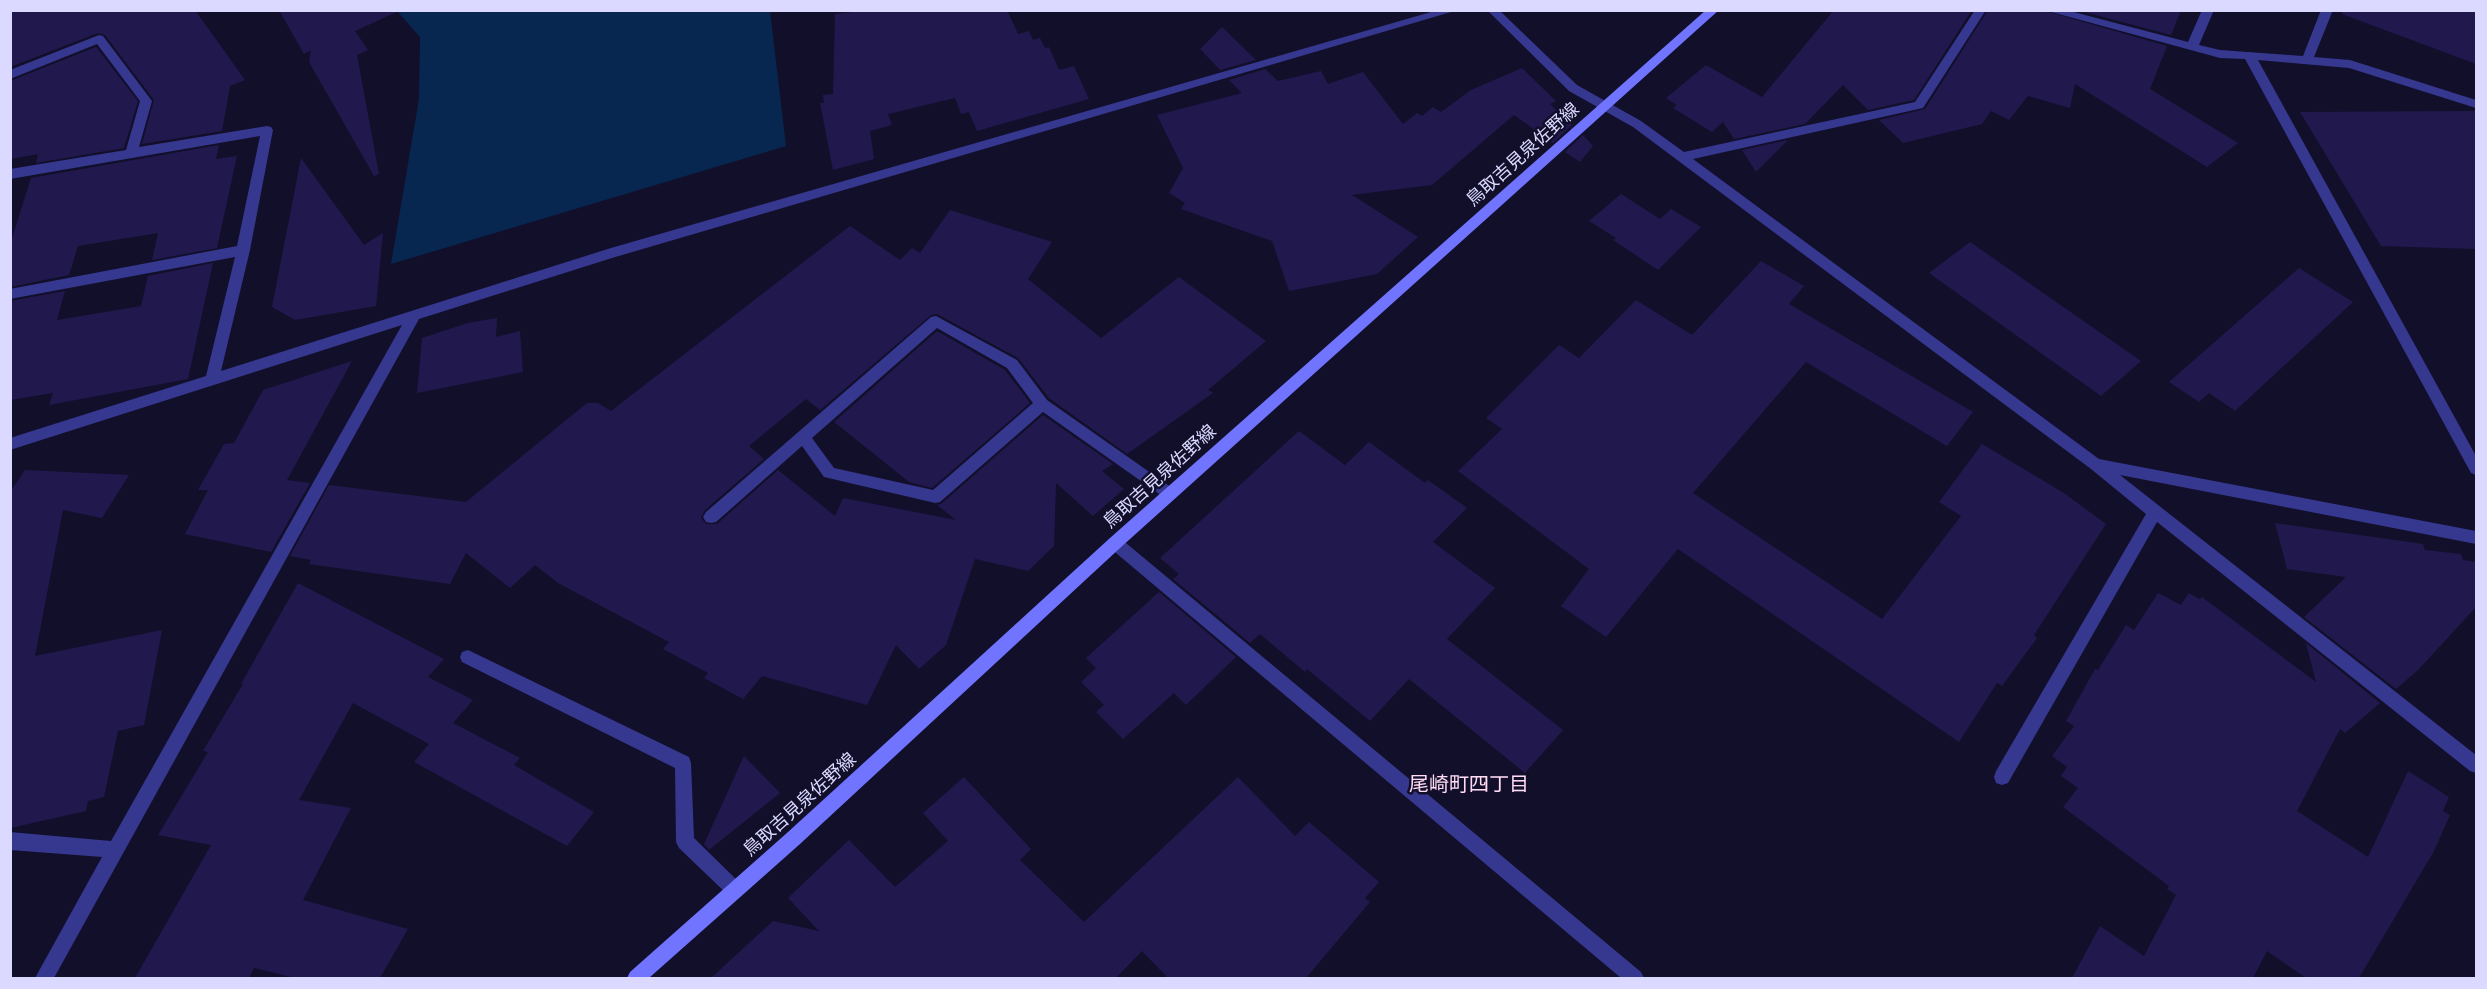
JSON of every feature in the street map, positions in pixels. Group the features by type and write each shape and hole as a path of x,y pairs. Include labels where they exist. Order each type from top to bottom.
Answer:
{"main road":[{"name":"鳥取吉見泉佐野線","path":"636,978 1115,543 1608,106 1713,10"}],"street":[{"path":"10,444 691,229 1453,10"},
{"path":"1492,10 1573,88 1637,124 2096,465 2476,765"},
{"path":"1682,157 1919,105 1981,10"},
{"path":"2049,10 2220,54 2350,64 2476,104"},
{"path":"2192,47 2208,10"},
{"path":"2307,60 2327,10"},
{"path":"10,75 99,39 146,101 131,153"},
{"path":"2249,55 2476,469"},
{"path":"10,174 267,130 243,250 212,379"},
{"path":"10,294 243,250"},
{"path":"44,978 414,316"},
{"path":"711,517 936,321 1012,364 1042,404 1170,494"},
{"path":"803,436 829,474 934,496 1042,404"},
{"path":"2096,465 2476,537"},
{"path":"2002,777 2156,511"},
{"path":"1115,543 1635,978"},
{"path":"468,657 683,763 685,842 735,890"},
{"path":"10,841 116,850"}],"water":[{"path":"397,11 770,11 786,146 391,264 419,99 420,37"}],"building":[{"path":"10,10 195,10 245,80 230,86 222,131 142,144 154,100 105,35 98,33 10,67"},
{"path":"279,10 401,10 355,31 368,50 357,55 379,174 374,176 309,62 311,50 304,54"},
{"path":"872,10 1007,10 1018,34 1029,31 1033,40 1040,38 1045,48 1049,47 1059,70 1074,66 1089,99 977,131 969,112 961,114 955,98 888,114 892,125 870,131 874,159 833,170 820,103 824,103 823,95 833,94 835,14"},
{"path":"1834,10 1972,10 1914,100 1868,110 1843,85 1805,124 1734,139 1723,122 1712,132 1673,108 1677,105 1666,98 1706,65 1762,97"},
{"path":"1988,10 2042,10 2167,46 2150,89 2238,143 2207,167 2075,84 2070,108 2028,96 2009,120 1991,111 1982,124 1903,143 1879,120 1925,109"},
{"path":"2077,10 2181,10 2171,35"},
{"path":"2343,10 2476,10 2476,64 2342,14"},
{"path":"1222,27 1256,60 1220,70 1200,49"},
{"path":"96,47 138,101 124,148 36,163 38,154 10,159 10,81"},
{"path":"1522,68 1556,101 1550,104 1572,125 1553,143 1514,115 1432,185 1352,195 1418,237 1377,274 1289,291 1272,241 1181,209 1185,203 1169,193 1183,168 1157,115 1242,93 1229,80 1265,69 1278,81 1321,71 1328,84 1363,72 1403,124 1417,113 1422,116 1433,107 1441,112 1471,90"},
{"path":"2476,111 2476,249 2381,246 2300,112"},
{"path":"1583,135 1593,146 1580,162 1565,152"},
{"path":"1788,140 1756,172 1742,150"},
{"path":"219,145 216,159 237,156 217,248 152,260 158,233 78,246 69,275 10,287 10,244 31,178"},
{"path":"301,158 364,245 383,233 376,306 295,320 272,307"},
{"path":"1621,194 1660,219 1671,209 1701,227 1658,270 1589,221"},
{"path":"950,210 1052,242 1028,279 1101,338 1179,277 1266,341 1208,390 1213,393 1127,454 1049,398 1018,358 937,314 931,315 820,410 806,399 749,446 764,459 705,510 701,518 706,524 717,524 778,470 835,516 843,498 956,520 937,505 941,504 1043,415 1113,464 1102,471 1124,489 1093,516 1056,483 1054,546 1028,571 975,559 946,645 919,669 896,645 867,705 762,676 743,699 704,678 708,673 663,649 669,642 558,583 535,565 510,588 466,553 450,584 309,564 311,560 290,556 329,485 466,502 587,403 598,403 611,411 850,226 900,260 912,248 920,253"},
{"path":"1970,242 2141,361 2101,396 1929,273"},
{"path":"1761,261 1804,286 1789,304 1973,412 1947,446 1806,362 1693,493 1882,619 1961,516 1939,502 1982,444 2064,493 2106,524 2034,635 2037,638 2002,686 1997,683 1959,742 1678,549 1606,637 1561,606 1589,569 1458,471 1502,429 1486,418 1559,345 1579,358 1636,300 1692,335"},
{"path":"213,263 188,379 49,405 53,393 10,400 10,301 65,291 57,320 141,306 148,276"},
{"path":"2299,268 2353,302 2235,411 2209,393 2199,402 2169,382"},
{"path":"497,318 496,337 520,331 523,372 417,393 422,338 468,323"},
{"path":"937,331 1005,370 1030,403 932,488 909,482 834,422"},
{"path":"352,361 287,480 310,483 271,552 185,534 208,490 198,490 224,444 234,443 263,390"},
{"path":"1299,431 1345,465 1369,442 1425,483 1428,480 1467,508 1433,542 1495,588 1447,639 1563,730 1525,773 1409,679 1370,721 1307,669 1305,672 1260,634 1250,643 1173,579 1179,574 1160,558"},
{"path":"25,470 129,475 102,518 63,510 35,656 162,630 144,725 118,731 104,797 88,801 86,811 10,828 10,492"},
{"path":"2275,523 2423,544 2425,550 2461,554 2463,560 2476,562 2476,607 2418,670 2396,689 2304,617 2346,577 2287,569"},
{"path":"298,583 444,659 428,677 473,700 453,723 520,758 514,765 594,812 567,846 414,762 429,744 353,703 299,800 351,808 303,900 408,929 380,978 295,978 254,968 249,978 135,978 211,845 158,835 208,752 203,751 243,684 241,684"},
{"path":"1159,592 1236,657 1186,705 1174,693 1123,739 1096,712 1104,705 1081,682 1096,668 1086,658"},
{"path":"2158,593 2181,605 2189,593 2199,599 2202,597 2316,682 2306,643 2380,703 2345,733 2340,729 2297,811 2368,857 2408,771 2449,797 2443,811 2450,815 2434,851 2359,978 2306,978 2267,951 2253,978 2072,978 2100,926 2144,956 2176,895 2167,889 2169,886 2063,807 2078,788 2061,776 2067,767 2052,756 2074,726 2066,721 2095,669 2098,670 2126,625 2134,630"},
{"path":"744,756 780,793 709,850 704,844"},
{"path":"964,777 1031,849 1020,860 1084,922 1238,777 1295,836 1309,822 1379,882 1365,898 1370,902 1306,978 1168,978 1142,951 1116,978 711,978 773,921 819,931 788,898 849,840 895,887 948,841 923,813"}],"district":[{"name":"尾崎町四丁目","path":"1469,785"}]}
